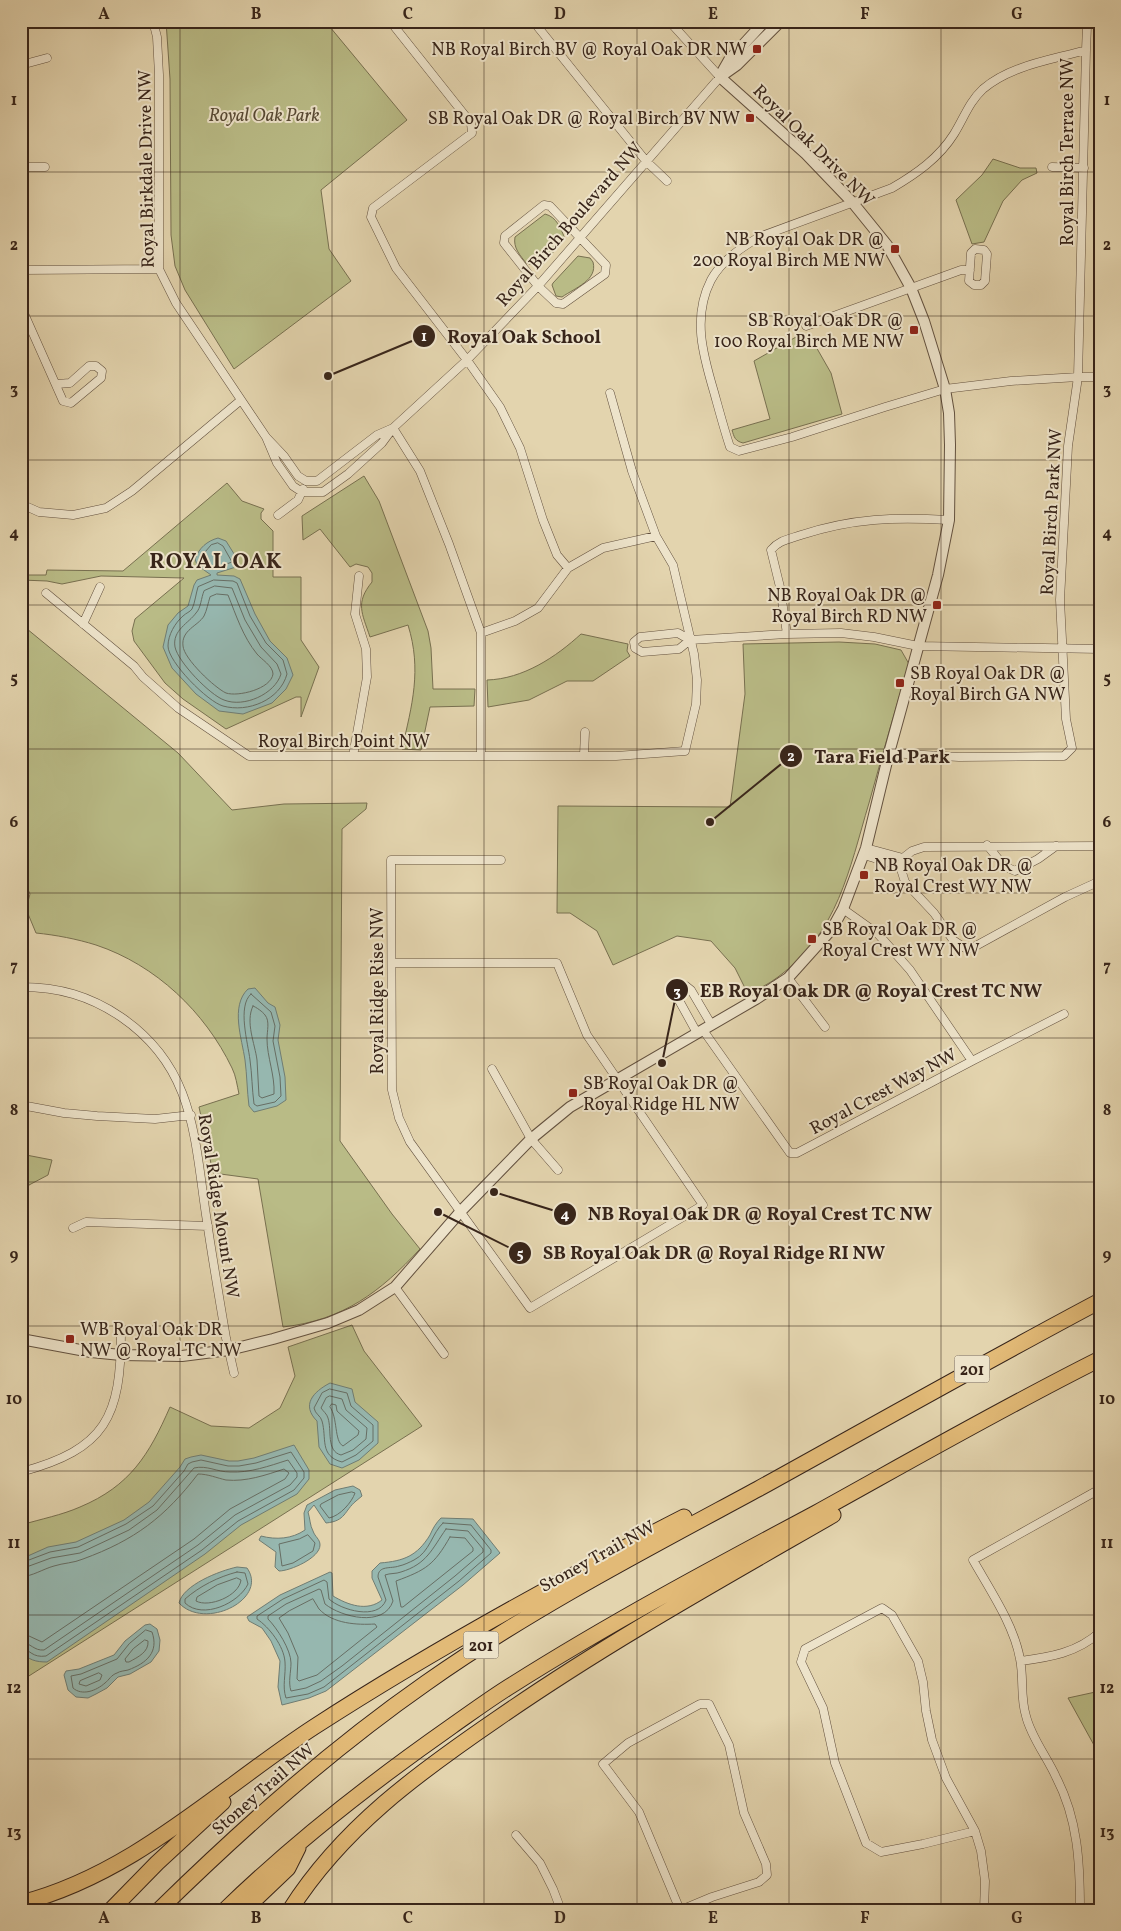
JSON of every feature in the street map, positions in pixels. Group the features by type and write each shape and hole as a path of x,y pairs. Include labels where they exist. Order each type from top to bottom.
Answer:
{"highway":[{"name":"Stoney Trail NW","path":"159,1910 252,1821 333,1751 425,1683 483,1644 580,1586 1010,1348 1100,1301"},
{"path":"225,1910 301,1841 414,1752 509,1686 577,1644 660,1597 1035,1391 1100,1358"},
{"path":"21,1903 42,1898 88,1880 132,1856 313,1728 425,1658 564,1579 822,1448 845,1441"},
{"path":"290,1910 323,1862 347,1836 462,1742 534,1692 623,1636 837,1512 854,1492"},
{"path":"111,1910 157,1863 214,1810 313,1728"},
{"path":"244,1910 288,1868 301,1841"}],"street":[{"name":"Royal Birkdale Drive NW","path":"153,21 157,37 159,75 159,269 176,303 240,400 266,437 284,456 298,476 306,481"},
{"path":"390,21 471,123 472,133 373,208 372,217 396,268 467,360 500,407 516,440 557,555 568,568"},
{"path":"533,21 646,161 667,181"},
{"path":"669,21 720,76"},
{"name":"Royal Birch Boulevard NW","path":"302,492 323,492 348,474 382,444 393,428 467,360 538,286 720,76 730,60 764,21"},
{"name":"Royal Birch Boulevard NW","path":"720,76 737,65 781,21"},
{"path":"1086,50 1087,26"},
{"name":"Royal Birch Terrace NW","path":"946,389 885,406 783,440 739,451 730,447 701,343 700,328 703,302 711,280 739,249 759,238 892,188 912,177 933,160 954,134 966,110 983,90 1005,74 1086,50 1078,377"},
{"path":"21,64 47,58"},
{"name":"Royal Oak Drive NW","path":"22,1341 121,1355 182,1356 229,1350 328,1323 359,1310 395,1287 461,1211 531,1139 570,1107 788,978 832,929 844,910 865,851 889,754 938,575 949,520 950,445 946,389 911,288 887,245 853,203 806,154 720,76"},
{"path":"21,168 45,167"},
{"path":"1052,167 1084,168"},
{"path":"544,205 550,206 580,238 606,265 605,274 563,304 556,303 538,286 504,243 505,236 544,205"},
{"path":"975,249 984,250 987,254 985,281 981,285 974,285 969,281 970,270 971,254 975,249"},
{"path":"21,270 159,269"},
{"path":"806,326 961,270 970,270"},
{"path":"21,302 27,320 63,401 71,403 101,378 102,371 96,366 89,366 70,383 57,384"},
{"name":"Royal Birch Park NW","path":"889,754 959,757 1064,756 1072,748 1066,719 1060,600 1068,446 1078,377"},
{"path":"946,389 1011,381 1100,377"},
{"path":"610,392 632,471 656,536 672,565 690,640"},
{"path":"21,504 39,512 73,515 106,508 132,491 240,400"},
{"path":"393,428 420,471 481,633 481,755"},
{"name":"Royal Birch Boulevard NW","path":"306,481 317,480 377,435 393,428"},
{"name":"Royal Birkdale Drive NW","path":"266,437 277,463 293,486 302,492"},
{"path":"278,515 298,500 306,481"},
{"path":"787,634 772,550 777,543 854,521 900,517 949,520"},
{"path":"481,633 515,621 538,608 568,568 602,548 656,536"},
{"path":"353,756 367,677 366,650 355,614 359,576"},
{"path":"83,624 100,587"},
{"name":"Royal Birch Point NW","path":"46,593 134,666 143,677 178,708 249,756 616,756 685,751 696,704 697,680 690,640"},
{"path":"690,640 679,649 642,652 635,648 634,642 640,637 678,633 690,640 787,634 841,633 874,637 918,646 1100,649"},
{"path":"584,732 584,755"},
{"path":"902,862 912,851 924,847 988,845 1100,846"},
{"path":"988,845 1004,866 1015,871 1038,859 1056,846"},
{"path":"865,851 902,862"},
{"name":"Royal Ridge Rise NW","path":"501,860 391,860 393,964 392,1090 399,1118 410,1142 530,1308 703,1205 616,1079"},
{"path":"902,862 905,882 934,913 953,940 965,948 972,948 1065,896 1100,881"},
{"name":"Royal Crest Way NW","path":"703,1029 790,1153 797,1153 972,1061 910,970 878,934 844,910"},
{"path":"393,964 557,962 587,1035 616,1079"},
{"path":"788,978 825,1028"},
{"path":"680,986 686,986 691,990 703,1029 676,996 680,986"},
{"name":"Royal Ridge Mount NW","path":"21,987 47,988 74,994 102,1005 138,1029 160,1052 178,1079 190,1115 234,1373"},
{"path":"972,1061 1064,1014"},
{"path":"492,1069 531,1139 558,1170"},
{"path":"21,1105 64,1113 97,1116 155,1119 190,1115"},
{"path":"73,1228 86,1222 208,1226"},
{"path":"395,1287 444,1354"},
{"path":"21,1472 70,1455 84,1446 98,1432 107,1419 115,1400 121,1355 121,1332"},
{"path":"1080,1910 1080,1873 1076,1830 1068,1803 1057,1777 1026,1717 1021,1692 1021,1661 1018,1648 1002,1611 973,1560 1100,1489"},
{"path":"975,1831 881,1852 866,1843 835,1763 823,1708 801,1662 805,1649 882,1608 892,1615 918,1661 924,1682 926,1711 932,1740 946,1778 975,1831 981,1851 985,1881 984,1910"},
{"path":"1021,1661 1050,1657 1070,1651 1088,1642 1100,1632"},
{"path":"700,1704 709,1704 729,1745 744,1813 766,1864 767,1876 759,1882 712,1897 681,1910 639,1812 603,1764 628,1743 700,1704"},
{"path":"516,1835 540,1864 561,1910"}],"green space":[{"name":"Royal Oak Park","path":"166,21 325,21 407,120 321,190 329,249 351,281 234,369 185,290 175,266 171,235 170,79"},
{"path":"993,159 1020,168 1036,168 1037,173 1022,180 1003,201 984,242 972,244 956,200 982,175"},
{"path":"545,214 556,221 565,239 539,267 526,263 516,248 515,237"},
{"path":"578,256 590,258 594,268 592,274 579,287 562,297 556,296 553,283"},
{"path":"796,337 801,340 811,338 831,373 842,414 743,443 738,441 734,437 732,430 770,419 754,361"},
{"path":"364,476 379,501 428,631 431,648 433,689 475,689 474,706 430,707 421,750 402,749 412,702 415,672 412,641 408,625 370,637 362,608 363,596 372,582 372,573 368,567 356,564 350,567 320,529 303,540 302,516"},
{"path":"227,483 242,501 264,509 261,513 261,519 273,531 273,577 301,577 301,640 319,667 301,717 301,697 296,697 226,729 183,699 165,683 134,641 132,631 135,619 184,578 101,576 62,584 47,581 21,580 21,575 46,575 47,570 123,571"},
{"path":"21,624 178,753 232,810 284,804 367,803 366,809 342,829 340,1141 392,1214 420,1249 375,1291 343,1311 325,1318 283,1327 258,1179 213,1173 199,1107 239,1094 232,1068 208,1028 176,993 139,965 96,945 36,933 26,909 30,894 21,874"},
{"path":"581,634 628,644 627,651 630,656 593,681 567,681 529,700 488,707 487,680 513,676 526,671 561,651"},
{"path":"839,642 875,644 901,650 909,664 847,876 828,920 815,941 798,960 778,977 748,994 735,968 711,941 677,936 613,965 597,931 570,913 557,913 558,806 730,807 745,694 743,644"},
{"path":"21,1154 52,1160 48,1175 29,1185 21,1198"},
{"path":"352,1325 364,1351 422,1426 21,1681 21,1525 73,1510 97,1499 125,1479 136,1467 154,1440 170,1407 211,1426 249,1428 280,1408 295,1376 288,1347"},
{"path":"1100,1691 1100,1756 1068,1698"}],"water":[{"path":"218,538 226,541 237,562 236,567 217,573 217,575 234,576 240,579 255,614 270,641 287,658 293,675 286,689 272,703 243,714 219,711 196,694 172,668 163,647 168,625 178,613 188,606 197,580 211,575 197,565 195,559 197,555 210,541"},
{"path":"255,988 268,1003 275,1007 280,1025 278,1040 285,1077 286,1100 277,1106 254,1112 249,1106 246,1066 238,1013 243,996 248,989"},
{"path":"330,1383 352,1389 355,1402 378,1422 378,1443 359,1460 342,1468 330,1464 319,1447 317,1421 310,1410 311,1399 319,1390"},
{"path":"294,1445 309,1470 309,1479 297,1494 241,1525 205,1554 47,1662 32,1660 21,1651 21,1559 48,1547 76,1542 124,1520 149,1502 185,1459 201,1455 238,1461 254,1458"},
{"path":"353,1486 360,1490 362,1496 341,1518 333,1522 326,1523 314,1505 308,1512 312,1529 320,1543 319,1550 304,1563 279,1571 275,1567 276,1552 259,1540 261,1536 284,1538 300,1533 305,1530 304,1513 307,1505 335,1490"},
{"path":"441,1518 473,1519 500,1553 463,1585 326,1691 309,1698 282,1705 278,1687 280,1661 271,1641 262,1628 249,1621 247,1617 280,1595 330,1572 332,1573 333,1596 358,1606 376,1604 382,1600 372,1578 372,1571 380,1563 403,1559 415,1553"},
{"path":"237,1567 247,1568 251,1580 249,1590 242,1600 231,1608 204,1614 190,1611 179,1603 187,1590 194,1585 212,1575"},
{"path":"150,1624 157,1629 160,1640 159,1651 151,1662 130,1674 118,1677 107,1688 88,1698 76,1697 68,1690 64,1675 66,1671 79,1669 114,1655 125,1641 145,1625"}],"place":[{"name":"NB Royal Birch BV @ Royal Oak DR NW","path":"757,49"},
{"name":"SB Royal Oak DR @ Royal Birch BV NW","path":"750,118"},
{"name":"NB Royal Oak DR @ 200 Royal Birch ME NW","path":"895,249"},
{"name":"SB Royal Oak DR @ 100 Royal Birch ME NW","path":"914,330"},
{"name":"Royal Oak School","path":"328,376"},
{"name":"NB Royal Oak DR @ Royal Birch RD NW","path":"937,605"},
{"name":"SB Royal Oak DR @ Royal Birch GA NW","path":"900,683"},
{"name":"Tara Field Park","path":"710,822"},
{"name":"NB Royal Oak DR @ Royal Crest WY NW","path":"864,875"},
{"name":"SB Royal Oak DR @ Royal Crest WY NW","path":"812,939"},
{"name":"EB Royal Oak DR @ Royal Crest TC NW","path":"662,1063"},
{"name":"SB Royal Oak DR @ Royal Ridge HL NW","path":"573,1093"},
{"name":"NB Royal Oak DR @ Royal Crest TC NW","path":"494,1192"},
{"name":"SB Royal Oak DR @ Royal Ridge RI NW","path":"438,1212"},
{"name":"WB Royal Oak DR NW @ Royal TC NW","path":"70,1339"}],"district":[{"name":"ROYAL OAK","path":"216,560"}]}
